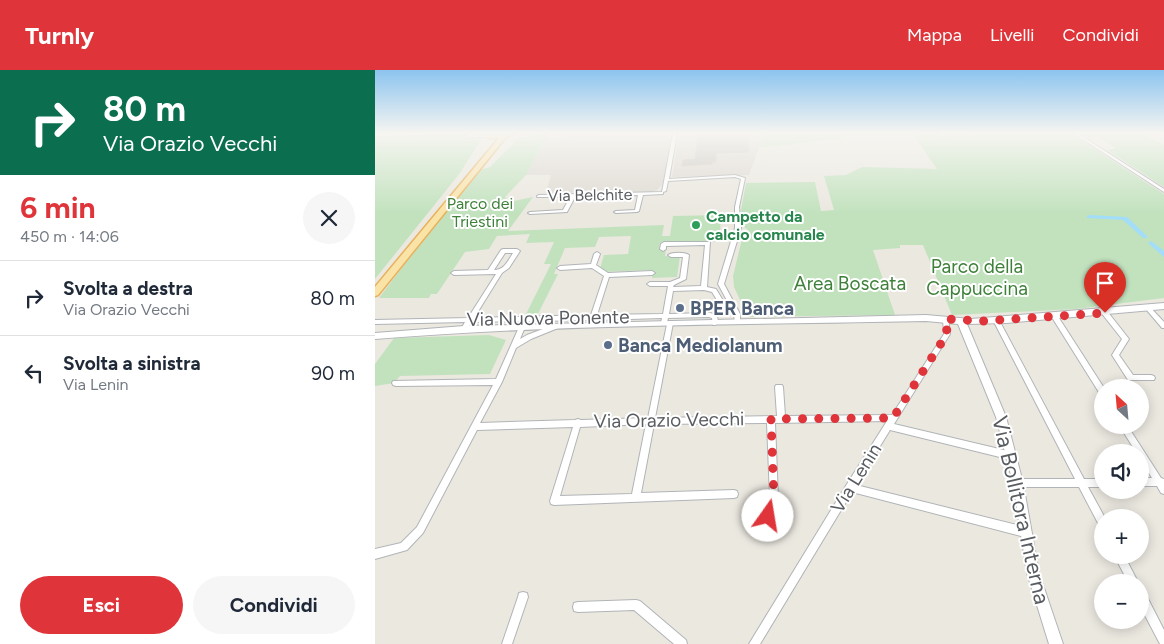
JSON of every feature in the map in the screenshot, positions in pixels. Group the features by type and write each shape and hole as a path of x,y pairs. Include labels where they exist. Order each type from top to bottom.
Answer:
{"main road":[{"path":"375,284 478,160"},
{"path":"375,293 484,160"}],"street":[{"path":"671,160 668,181 735,176 743,178 737,207 738,228 721,284 737,314 737,322"},
{"path":"1116,160 1164,191"},
{"name":"Via Belchite","path":"539,196 641,194 661,191 668,181"},
{"path":"617,212 637,211 641,194"},
{"path":"530,213 565,212 573,195"},
{"path":"663,249 664,244 708,243 704,288"},
{"path":"465,329 500,272 507,267 517,251 503,251 491,272"},
{"path":"593,266 597,254"},
{"path":"671,255 687,255 683,279 671,286"},
{"path":"560,268 593,266 607,275 653,273"},
{"path":"454,273 500,272"},
{"path":"592,321 607,275"},
{"path":"650,284 714,290 725,309 734,308"},
{"path":"636,497 651,420 671,286"},
{"path":"946,319 961,321 1055,317 1164,306"},
{"path":"1147,307 1164,326"},
{"path":"1105,313 1126,338 1115,355 1125,371 1131,378 1151,378"},
{"path":"1055,317 1095,379"},
{"name":"Via Nuova Ponente","path":"375,322 471,319 715,323 946,319"},
{"name":"Via Lenin","path":"754,644 890,422 947,334 946,319"},
{"path":"996,320 1095,509"},
{"name":"Via Nuova Ponente","path":"375,336 465,329 557,326 592,321"},
{"name":"Via Bollitora Interna","path":"961,321 1001,417 1018,483 1033,573 1056,644"},
{"path":"514,347 529,336 557,326"},
{"path":"375,554 404,547 421,530 498,382 522,327"},
{"name":"Via Nuova Ponente","path":"375,331 385,334"},
{"path":"397,383 498,382"},
{"path":"779,387 781,418"},
{"name":"Via Orazio Vecchi","path":"475,427 577,422 781,418 890,422 1012,456"},
{"path":"768,516 774,498 771,419"},
{"path":"577,422 554,501 734,494"},
{"path":"1129,434 1162,485"},
{"path":"1018,483 1094,483"},
{"path":"1149,483 1162,485"},
{"path":"850,487 1025,532"},
{"path":"507,644 523,596"},
{"path":"577,607 637,605 682,644"},
{"path":"1149,612 1164,641"}],"shaded area":[{"path":"534,160 667,160 664,182 657,190 651,192 546,193 551,175 526,175"},
{"path":"675,160 754,160 749,175 672,177"}],"green space":[{"path":"375,160 468,160 460,173 375,279"},
{"name":"Parco dei Triestini","path":"497,160 534,160 526,175 505,197 509,202 533,197 508,231 664,225 662,236 670,236 673,216 721,215 720,235 733,235 731,241 660,243 659,249 666,249 665,256 680,256 677,277 652,278 653,270 599,272 604,255 628,254 631,236 599,237 595,247 565,248 554,274 558,274 537,316 525,316 551,264 544,264 554,242 526,243 530,234 497,236 489,249 465,252 437,294 431,294 429,298 379,298 455,197 479,170 490,167"},
{"path":"931,160 1111,160 1164,194 1164,298 1076,309 952,315 923,245 900,245 900,248 873,250 895,315 748,317 734,287 733,276 744,231 749,231 743,226 741,210 746,183 815,182 821,211 834,210 824,176 846,175 862,167 937,169"},
{"path":"1122,160 1164,160 1164,187"},
{"path":"489,335 506,340 490,374 400,376 394,383 375,386 375,364 394,338"}],"building":[{"path":"683,160 716,160 716,162 712,162 712,164 682,166"}],"waterway":[{"path":"1089,217 1125,218 1145,237"},
{"path":"1151,243 1164,255"}],"place":[{"name":"Campetto da calcio comunale","path":"696,225"},
{"name":"BPER Banca","path":"680,308"},
{"name":"Banca Mediolanum","path":"608,345"}],"route":[{"path":"768,516 774,498 771,419 893,418 940,342 949,331 946,319 971,322 1105,313"}],"park label":[{"name":"Parco della Cappuccina","path":"977,277"},
{"name":"Area Boscata","path":"850,283"}]}
